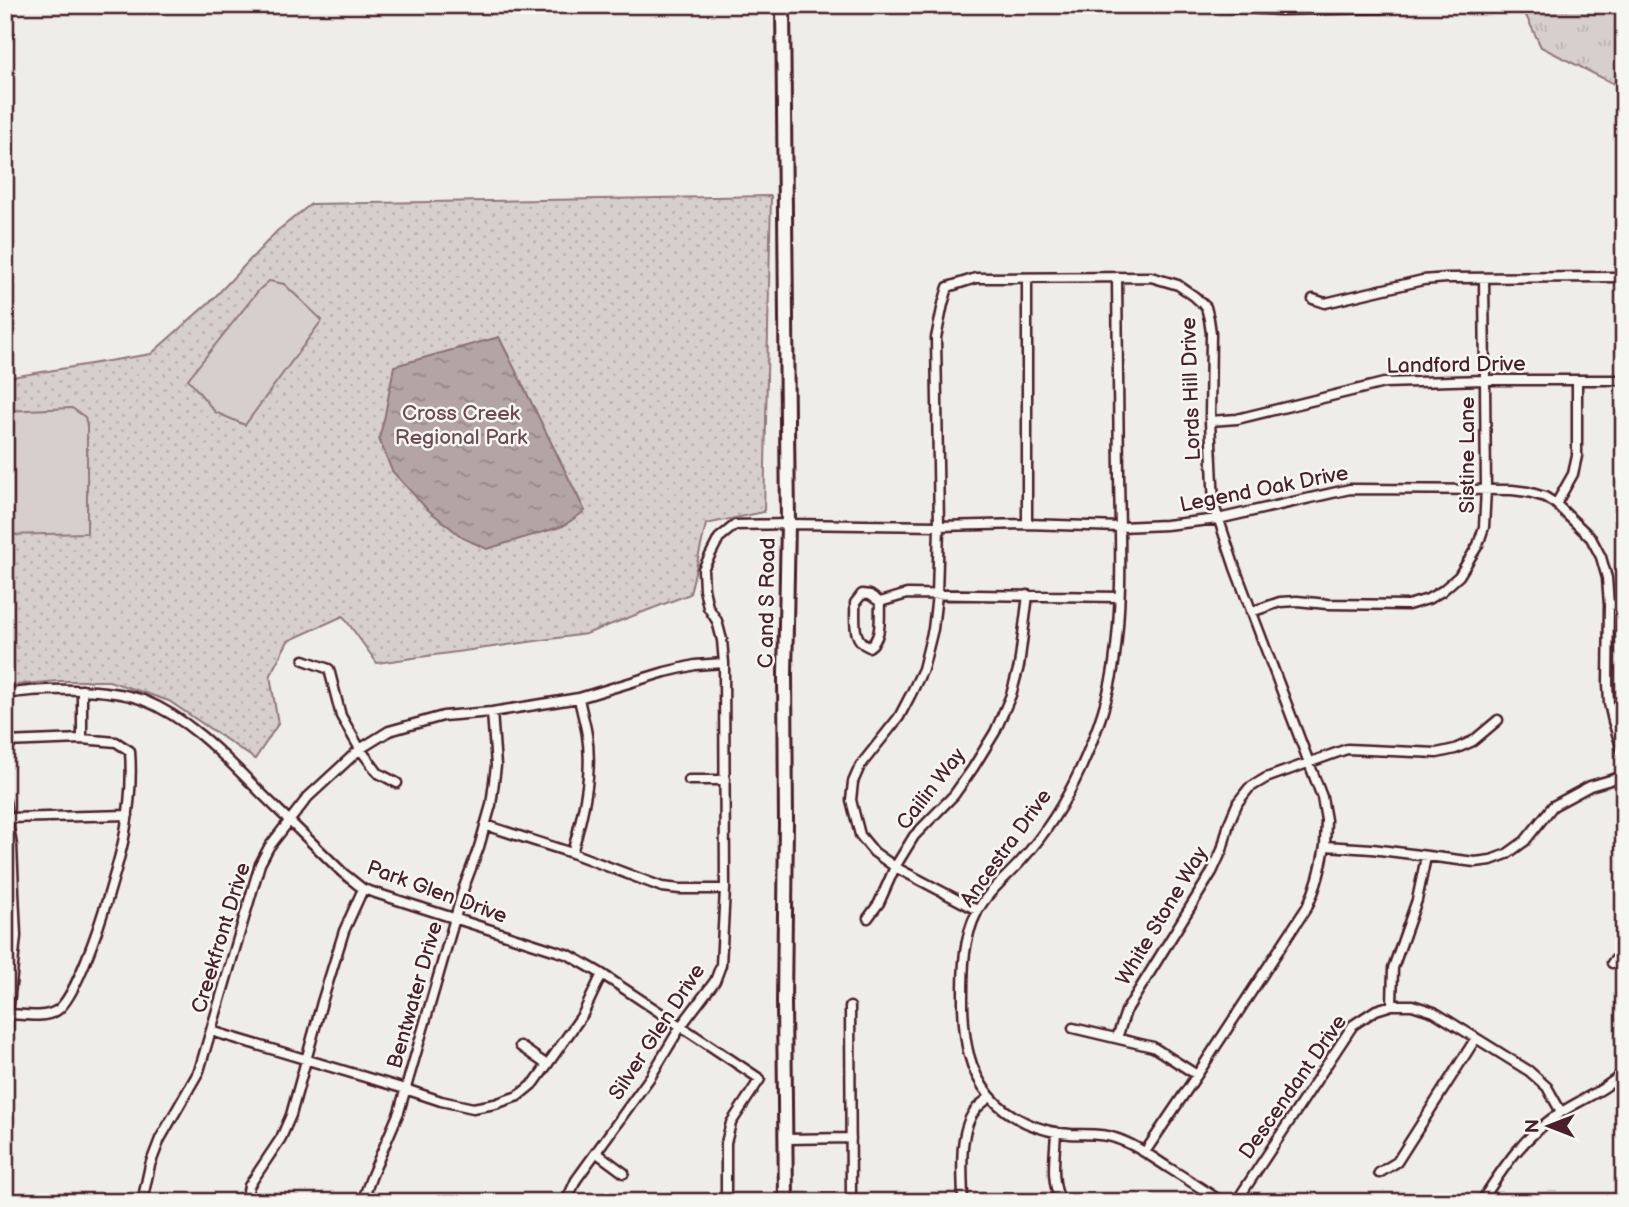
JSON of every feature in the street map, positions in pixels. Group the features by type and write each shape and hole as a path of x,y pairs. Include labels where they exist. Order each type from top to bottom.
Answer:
{"main road":[{"name":"C and S Road","path":"783,5 788,524 784,1002 786,1202"}],"street":[{"path":"1193,5 1280,10 1382,8 1389,5"},
{"name":"Ancestra Drive","path":"1116,277 1120,527 1114,665 1080,771 1049,825 977,910 966,942 963,964 966,1050 990,1097 1010,1115 1035,1127 1056,1132 1115,1138 1145,1152 1222,1202"},
{"name":"Lords Hill Drive","path":"939,526 936,338 948,287 976,278 1151,277 1178,285 1194,296 1206,307 1211,333 1210,421 1214,505 1251,612 1322,797 1326,820 1325,846"},
{"path":"1027,278 1027,524"},
{"name":"Sistine Lane","path":"1251,612 1280,602 1297,601 1327,604 1408,604 1428,599 1459,576 1478,545 1484,527 1484,278"},
{"path":"1313,299 1325,303 1423,280 1624,278"},
{"name":"Landford Drive","path":"1210,421 1237,419 1384,383 1624,380"},
{"path":"1556,504 1573,474 1577,456 1577,381"},
{"name":"Legend Oak Drive","path":"788,524 1027,524 1120,527 1167,525 1218,519 1350,489 1486,489 1528,492 1545,497 1556,504 1591,538 1601,557 1608,578 1609,703 1624,756"},
{"name":"Silver Glen Drive","path":"566,1202 576,1180 651,1076 681,1026 715,981 721,965 725,889 724,663 717,621 708,607 703,569 719,538 735,525 788,524"},
{"path":"939,526 937,595 933,629 923,669 899,717 860,766 853,782 851,800 860,835 874,852 895,867 977,910"},
{"path":"862,594 870,595 880,602 879,634 869,647 861,644 857,638 855,603 862,594"},
{"path":"880,602 907,594 1119,597"},
{"name":"Cailin Way","path":"868,918 879,903 895,867 914,836 954,794 995,732 1011,695 1019,666 1028,595"},
{"path":"1609,605 1624,604"},
{"path":"304,660 328,669 341,716 360,748 378,773 397,783"},
{"name":"Creekfront Drive","path":"142,1202 150,1165 160,1139 199,1070 260,864 269,847 307,797 360,748 389,731 443,716 492,712 579,698 665,672 695,665 724,663"},
{"path":"82,691 82,739"},
{"name":"Park Glen Drive","path":"5,694 82,691 142,700 177,718 211,743 343,873 363,889 569,955 760,1079 731,1123 726,1143 726,1202"},
{"path":"572,853 584,811 588,766 587,736 579,698"},
{"name":"Bentwater Drive","path":"365,1202 365,1194 398,1112 464,887 485,825 494,789 496,766 492,712"},
{"name":"White Stone Way","path":"1117,1038 1126,1011 1212,872 1238,802 1249,788 1266,778 1347,749 1437,753 1455,749 1473,741 1498,720"},
{"path":"5,742 82,739 117,742 130,751 132,779 125,832 106,906 74,988 58,1011 41,1015 8,1014"},
{"path":"1145,1152 1307,906 1317,885 1325,846 1475,862 1491,860 1507,854 1525,841 1553,806 1590,786 1624,776"},
{"path":"689,780 725,780"},
{"path":"5,801 12,846 16,936 5,1062"},
{"path":"8,818 128,815"},
{"path":"485,825 572,853 662,887 725,889"},
{"path":"1426,857 1418,900 1393,968 1392,1005 1412,1006 1434,1012 1529,1071 1547,1087 1561,1112"},
{"path":"246,1202 249,1186 281,1138 291,1115 344,931 363,889"},
{"path":"5,935 16,936"},
{"path":"1612,963 1624,951"},
{"path":"211,1031 441,1101 473,1108 519,1096 535,1082 583,1014 602,974"},
{"name":"Descendant Drive","path":"1236,1202 1353,1025 1376,1010 1392,1005"},
{"path":"850,1007 851,1202"},
{"path":"1073,1028 1153,1047 1197,1075"},
{"path":"1379,1173 1397,1162 1476,1038"},
{"path":"520,1045 547,1065"},
{"path":"1481,1202 1508,1161 1533,1133 1561,1112 1599,1092 1624,1072"},
{"path":"963,1202 964,1136 977,1108 990,1097"},
{"path":"1056,1132 1054,1167 1056,1192 1061,1202"},
{"path":"786,1139 851,1138"},
{"path":"597,1153 624,1173"}],"green space":[{"path":"1521,5 1624,5 1624,88 1541,47"},
{"name":"Cross Creek Regional Park","path":"771,196 764,512 706,524 690,594 586,634 377,663 343,616 288,641 270,675 278,724 255,759 169,701 109,681 58,681 5,686 5,378 151,354 214,298 277,231 311,204"},
{"path":"269,281 284,284 322,320 245,425 215,412 188,379"},
{"path":"72,408 85,417 87,426 87,533 5,535 5,411"}],"water":[{"path":"499,337 585,511 563,526 487,549 463,538 427,509 392,471 379,439 394,366"}]}
